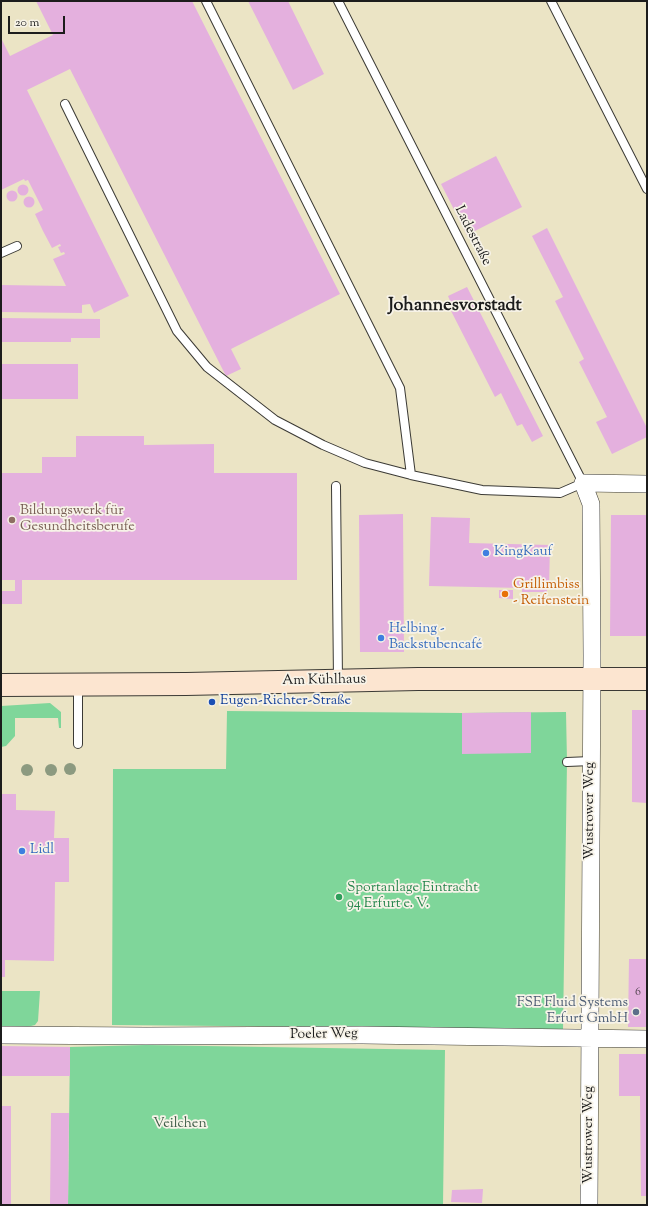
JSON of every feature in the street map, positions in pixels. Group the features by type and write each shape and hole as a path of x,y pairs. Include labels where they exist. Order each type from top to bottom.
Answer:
{"street":[{"path":"583,483 647,484"},
{"name":"Wustrower Weg","path":"583,483 591,504 592,678 589,1205"},
{"name":"Am Kühlhaus","path":"1,685 186,684 418,679 647,679"},
{"name":"Poeler Weg","path":"1,1035 362,1035 647,1039"}],"lane":[{"path":"206,1 400,388 411,476"},
{"name":"Ladestraße","path":"338,1 583,483"},
{"path":"551,1 647,189"},
{"path":"65,104 177,331 207,367 275,420 323,445 365,463 411,476 482,490 560,492 583,483"},
{"path":"1,254 17,246"},
{"path":"336,486 338,681"},
{"path":"78,684 78,744"},
{"path":"567,762 591,761"}],"green space":[{"path":"50,703 61,712 61,728 59,728 58,718 15,718 15,736 6,746 1,747 1,706"},
{"name":"Sportanlage Eintracht 94 Erfurt e. V.","path":"227,711 462,713 566,712 567,762 563,1029 112,1025 113,769 226,769"},
{"path":"1,991 40,991 38,1021 35,1025 27,1027 1,1026"},
{"name":"Veilchen","path":"146,1045 445,1050 443,1205 68,1205 70,1047"}],"building":[{"path":"36,1 192,1 340,294 231,349 241,369 226,376 70,69 27,90 129,296 94,313 90,304 82,305 82,313 1,312 1,285 66,286 53,259 65,254 64,252 61,253 58,247 61,246 60,244 52,248 43,231 35,214 43,210 28,180 25,181 24,179 1,190 1,38 10,56 53,35"},
{"path":"248,1 288,1 324,74 293,90"},
{"path":"496,156 522,207 467,235 441,184"},
{"path":"23,184 27,186 29,190 27,194 23,196 19,194 17,190 19,186"},
{"path":"10,191 14,191 16,192 16,200 10,201 7,198 7,194"},
{"path":"27,197 31,197 33,198 33,206 27,207 24,204 24,200"},
{"path":"547,228 647,428 647,437 612,454 596,422 607,417 579,362 584,359 555,301 563,297 532,236"},
{"path":"467,287 543,436 532,442 522,424 517,426 501,393 495,397 448,305 451,303 448,296"},
{"path":"1,318 100,319 100,338 71,338 71,342 1,342"},
{"path":"1,364 78,364 78,399 1,399"},
{"path":"76,436 144,436 144,445 214,444 214,473 297,473 297,580 22,580 22,604 1,604 1,591 15,591 15,580 1,580 1,473 42,473 42,457 76,457"},
{"path":"403,514 404,652 360,652 359,515"},
{"path":"611,515 647,515 647,636 610,636"},
{"path":"431,517 470,518 469,543 550,545 549,589 547,589 547,592 522,592 522,588 429,586"},
{"path":"499,590 513,590 513,599 499,598"},
{"path":"632,710 647,710 647,803 632,802"},
{"path":"531,712 531,753 462,754 462,713"},
{"path":"1,794 16,794 16,810 55,811 54,838 69,838 69,882 55,882 54,961 5,960 5,977 1,977"},
{"path":"629,959 647,959 647,1027 628,1027"},
{"path":"1,1046 70,1047 70,1076 1,1076"},
{"path":"619,1054 647,1054 647,1196 641,1196 640,1096 619,1096"},
{"path":"1,1106 11,1106 11,1205 1,1205"},
{"path":"51,1113 69,1113 68,1205 50,1205"},
{"path":"483,1189 482,1203 451,1202 452,1190"}],"place":[{"name":"Bildungswerk für Gesundheitsberufe","path":"12,520"},
{"name":"KingKauf","path":"486,553"},
{"name":"Grillimbiss - Reifenstein","path":"505,594"},
{"name":"Helbing - Backstubencafé","path":"381,638"},
{"name":"Eugen-Richter-Straße","path":"212,702"},
{"name":"Lidl","path":"22,851"},
{"name":"Sportanlage Eintracht 94 Erfurt e. V.","path":"339,897"},
{"name":"FSE Fluid Systems Erfurt GmbH","path":"636,1012"}],"district":[{"name":"Johannesvorstadt","path":"455,307"}]}
